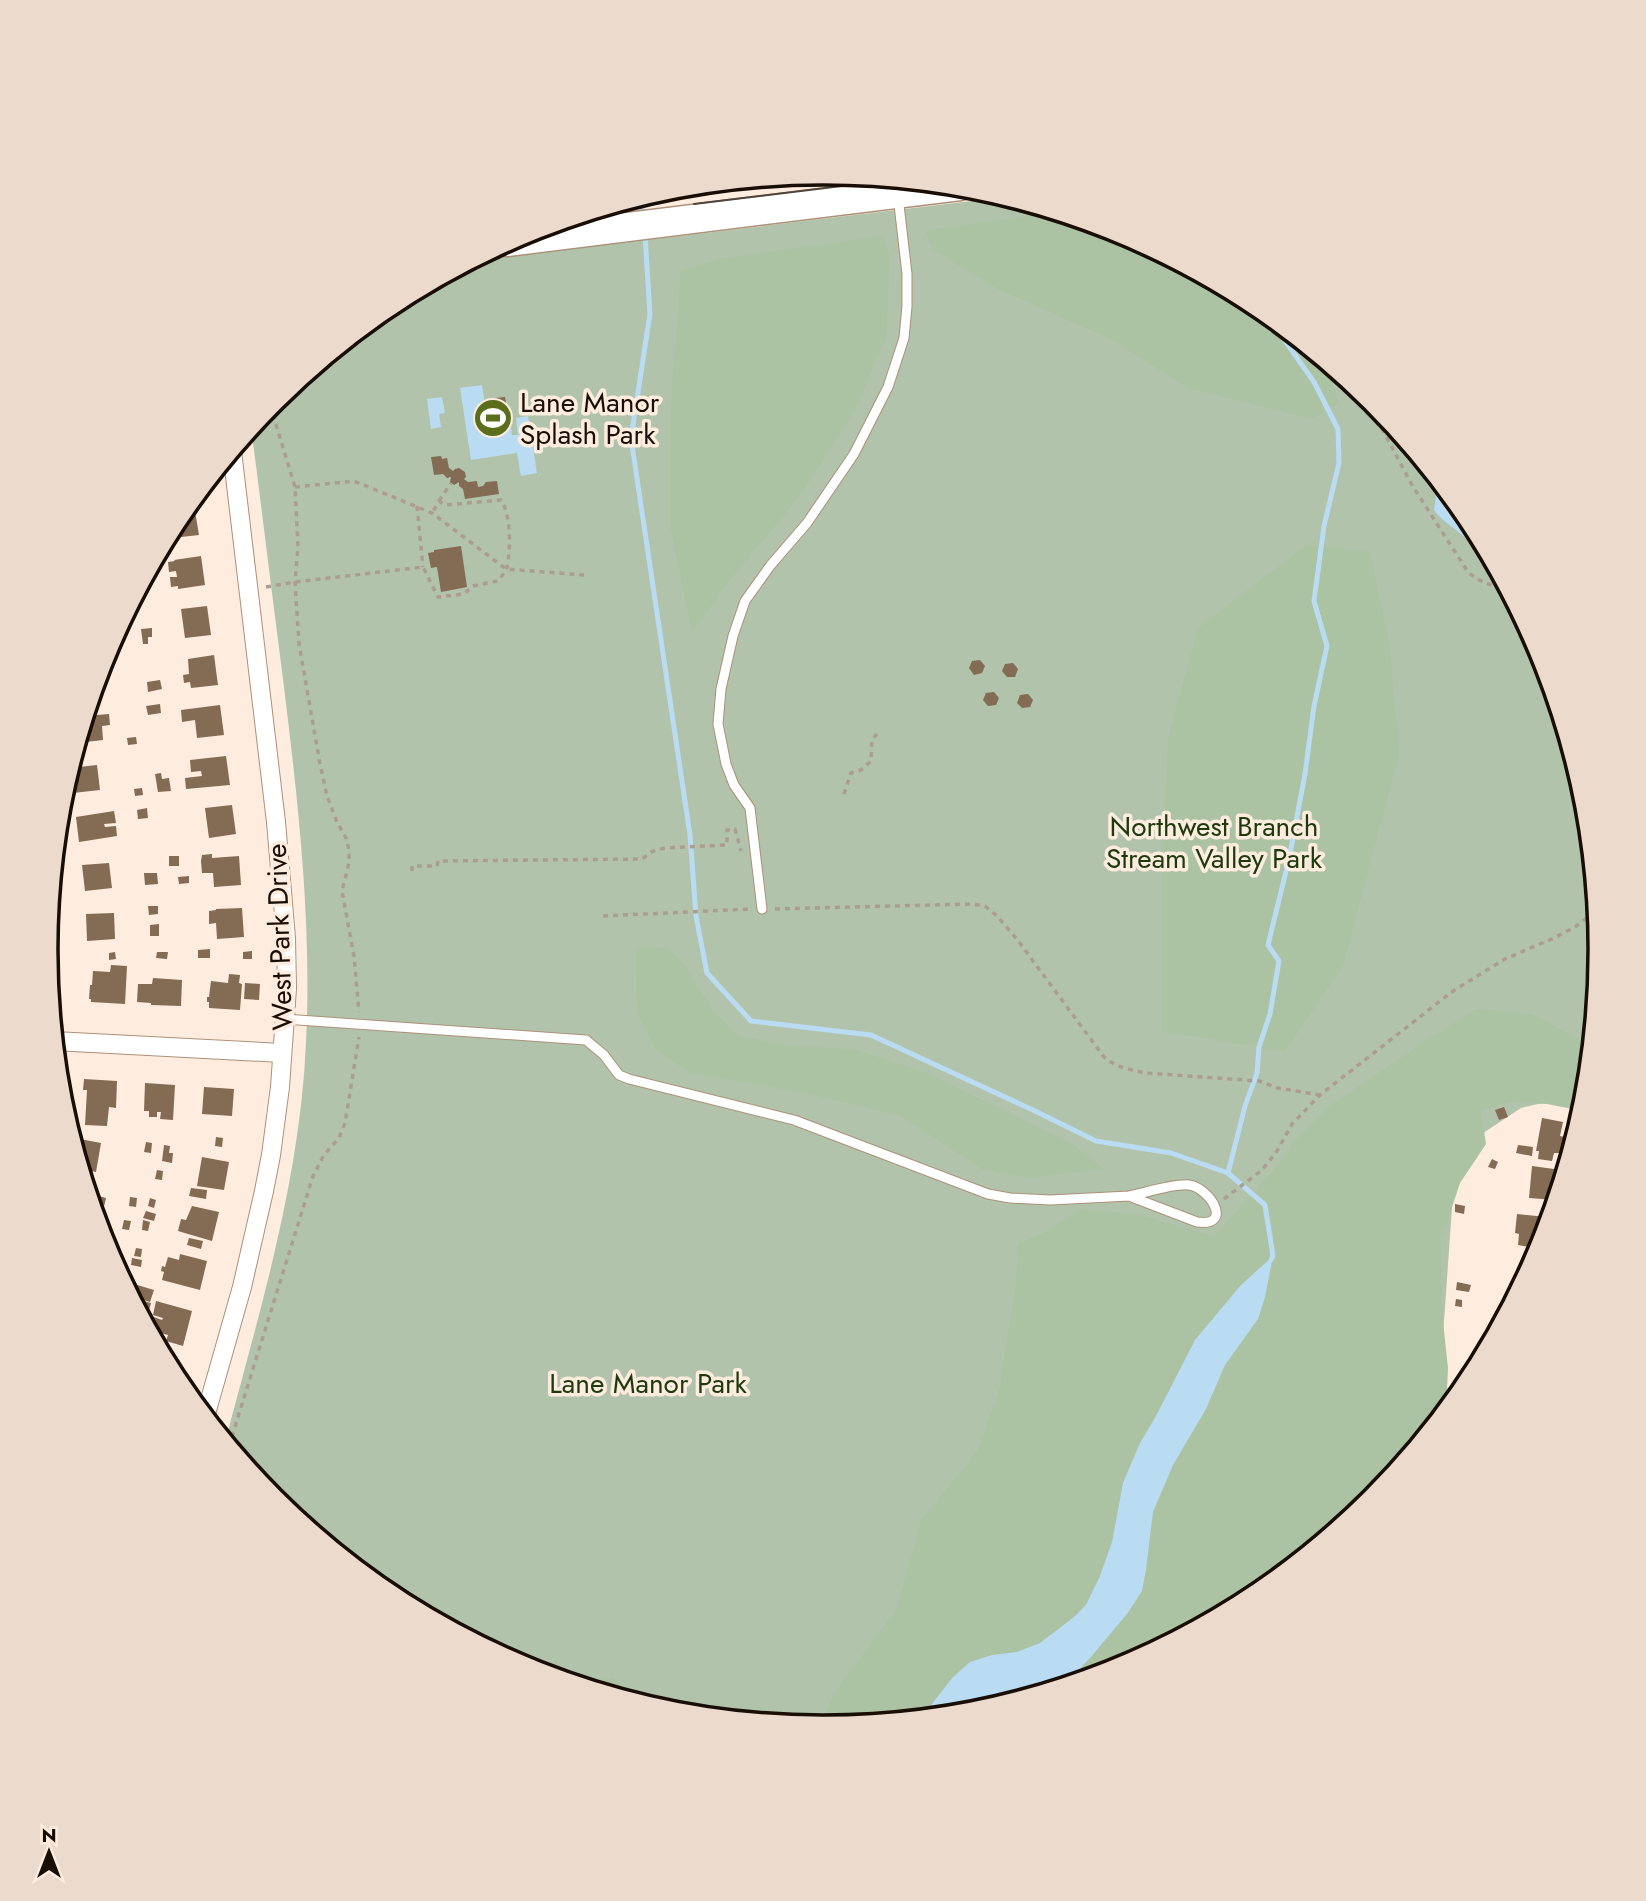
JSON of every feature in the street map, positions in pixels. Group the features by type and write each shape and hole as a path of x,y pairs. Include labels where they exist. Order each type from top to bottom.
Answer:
{"main road":[{"path":"549,237 919,192"}],"street":[{"name":"West Park Drive","path":"208,1405 256,1233 271,1155 280,1087 287,988 286,938 278,848 233,464"},
{"path":"63,1041 282,1053"}],"lane":[{"path":"762,909 750,808 734,785 726,764 718,724 721,689 733,636 745,601 770,566 807,523 854,454 888,387 904,338 908,306 908,274 898,194"},
{"path":"284,1019 586,1040 604,1055 619,1074 629,1079 794,1120 988,1194 1050,1200 1129,1196 1188,1185 1203,1191 1217,1211 1212,1221 1197,1222 1129,1196"}],"path":[{"path":"232,1436 313,1176 324,1155 339,1138 345,1123 359,1047 358,991 342,891 349,863 349,850 327,796 299,644 295,582 298,536 295,487 274,418"},
{"path":"1382,428 1412,485 1468,572 1496,586"},
{"path":"295,487 354,481 432,513 506,569 584,575"},
{"path":"432,513 452,483"},
{"path":"417,506 423,567 438,597 464,594 473,586 498,581 506,569 509,530 505,505 501,500 444,505 439,501"},
{"path":"247,591 295,582 423,567"},
{"path":"844,794 851,774 871,761 872,740 877,734"},
{"path":"412,871 412,866 437,866 438,862 642,859 653,851 665,848 727,845 727,830 734,829 744,860"},
{"path":"774,909 971,904 985,906 1016,938 1104,1057 1114,1064 1145,1073 1259,1081 1278,1088 1320,1095"},
{"path":"748,909 762,909"},
{"path":"603,916 733,910"},
{"path":"1229,1196 1262,1170 1277,1151 1292,1124 1320,1095 1453,990 1505,959 1554,938 1587,917"}],"green space":[{"path":"975,201 1069,226 1161,264 1206,288 1289,343 1328,375 1364,409 1430,485 1486,568 1509,612 1548,705 1574,801 1582,851 1587,900 1587,1001 1575,1096 1521,1108 1456,1151 1438,1405 1430,1416 1364,1492 1328,1526 1248,1587 1161,1637 1069,1675 1021,1690 923,1709 823,1716 723,1709 674,1701 577,1675 485,1637 440,1613 357,1558 318,1526 282,1492 228,1431 287,1195 296,1145 306,1043 307,952 298,816 253,441 318,375 357,343 440,288 499,258"},
{"path":"1034,215 1116,244 1206,288 1289,343 1331,378 1339,402 1312,419 1188,388 1111,339 998,289 932,249 926,231"},
{"path":"881,235 890,257 886,337 856,409 799,497 730,580 692,632 670,525 670,417 681,270 723,258"},
{"name":"Northwest Branch Stream Valley Park","path":"1307,545 1370,552 1390,648 1399,754 1343,966 1285,1051 1162,1031 1162,870 1168,739 1198,628"},
{"path":"667,947 684,964 711,1008 738,1036 787,1046 853,1049 924,1072 1071,1143 1104,1169 1029,1178 982,1169 901,1116 810,1094 689,1072 656,1050 637,1013 636,949"},
{"path":"1477,1009 1532,1014 1583,1042 1572,1109 1511,1102 1481,1110 1486,1144 1460,1183 1441,1240 1447,1393 1398,1455 1364,1492 1289,1558 1206,1613 1161,1637 1069,1675 1021,1690 923,1709 825,1716 833,1695 897,1609 921,1521 978,1450 1000,1387 1016,1283 1019,1243 1044,1233 1080,1209 1144,1216 1214,1236 1273,1171 1293,1143 1330,1106"},
{"path":"613,1678 626,1690 625,1690 595,1681"}],"water":[{"path":"482,385 490,437 497,436 494,421 510,419 512,435 518,435 516,418 528,416 537,473 521,476 517,453 471,460 460,388"},
{"path":"442,397 445,413 439,414 441,427 431,429 427,399"},
{"path":"1429,484 1468,540 1434,510 1436,496"},
{"path":"1273,1256 1258,1319 1225,1365 1206,1409 1173,1465 1153,1512 1142,1591 1127,1614 1076,1672 1021,1690 929,1708 953,1677 970,1662 992,1655 1017,1652 1040,1643 1086,1605 1112,1542 1123,1483 1140,1443 1195,1340 1241,1285"}],"building":[{"path":"505,397 507,409 497,411 495,398"},
{"path":"441,456 442,459 447,458 449,468 453,471 459,468 465,472 464,479 468,482 477,481 478,487 486,482 497,481 499,494 465,499 459,482 454,485 450,482 451,477 434,475 431,457"},
{"path":"195,513 199,535 179,537"},
{"path":"461,546 467,587 441,592 437,567 431,568 428,553"},
{"path":"201,556 205,585 178,589 178,586 171,587 170,577 177,577 176,571 169,572 168,562"},
{"path":"207,606 211,635 185,638 181,609"},
{"path":"152,628 152,637 148,637 148,644 143,644 141,629"},
{"path":"214,655 218,685 191,688 190,682 184,683 183,675 189,674 188,659"},
{"path":"980,660 985,666 982,673 974,675 969,668 972,661"},
{"path":"1013,663 1018,669 1015,677 1007,677 1002,671 1005,664"},
{"path":"160,680 162,689 148,692 147,682"},
{"path":"994,692 999,698 996,705 988,706 983,700 986,693"},
{"path":"1028,694 1033,700 1030,707 1022,708 1017,703 1020,695"},
{"path":"160,704 161,713 148,715 146,706"},
{"path":"220,705 224,735 197,738 195,720 182,722 181,710"},
{"path":"109,714 110,725 102,726 103,740 87,742 95,715"},
{"path":"136,737 137,744 128,745 127,738"},
{"path":"226,756 230,785 186,789 185,778 202,776 201,771 191,772 190,760"},
{"path":"97,765 100,790 74,793 80,767"},
{"path":"161,773 162,779 169,778 171,791 158,792 155,774"},
{"path":"142,788 143,795 135,796 134,789"},
{"path":"232,805 236,834 209,838 205,808"},
{"path":"147,808 148,818 138,819 137,810"},
{"path":"114,811 116,823 104,824 105,827 116,826 117,836 79,842 76,817"},
{"path":"212,854 212,858 239,856 241,885 214,887 213,873 202,873 201,861 202,855"},
{"path":"169,856 179,856 179,866 169,866"},
{"path":"109,863 112,888 85,891 82,865"},
{"path":"144,873 157,873 158,884 145,885"},
{"path":"189,876 189,883 179,884 178,877"},
{"path":"148,906 158,906 158,914 149,915"},
{"path":"242,908 244,937 217,939 216,923 209,924 209,911"},
{"path":"114,913 115,939 87,941 86,914"},
{"path":"159,924 159,936 150,936 150,925"},
{"path":"210,949 210,958 198,958 198,950"},
{"path":"252,951 252,959 243,959 243,952"},
{"path":"115,952 116,959 109,960 109,953"},
{"path":"157,952 168,952 167,959 156,958"},
{"path":"111,965 127,966 125,1004 91,1002 89,999 93,971 110,972"},
{"path":"229,974 240,975 240,1010 209,1008 207,997 211,981 228,983"},
{"path":"153,978 182,980 181,1006 137,1002 138,984 152,984"},
{"path":"245,983 260,984 259,1000 244,999"},
{"path":"84,1079 117,1081 116,1108 109,1107 107,1126 85,1125 87,1090 83,1090"},
{"path":"145,1083 175,1085 173,1120 160,1119 161,1112 157,1112 157,1117 149,1117 149,1111 144,1111"},
{"path":"204,1087 234,1089 232,1116 202,1114"},
{"path":"1504,1107 1508,1117 1499,1120 1495,1110"},
{"path":"1542,1118 1563,1122 1560,1136 1565,1137 1561,1153 1554,1153 1552,1161 1538,1159 1539,1151 1536,1151"},
{"path":"216,1137 223,1138 222,1147 215,1146"},
{"path":"82,1139 101,1143 96,1172 91,1171"},
{"path":"146,1142 152,1143 151,1153 144,1152"},
{"path":"164,1145 170,1146 169,1153 173,1153 172,1163 162,1161"},
{"path":"1518,1145 1533,1147 1532,1156 1516,1153"},
{"path":"202,1157 229,1162 224,1190 197,1186"},
{"path":"1492,1159 1498,1162 1495,1169 1488,1167"},
{"path":"1532,1166 1554,1169 1547,1199 1529,1198"},
{"path":"157,1170 163,1171 162,1180 155,1179"},
{"path":"191,1188 207,1190 206,1199 189,1196"},
{"path":"98,1196 106,1198 103,1210"},
{"path":"130,1197 137,1198 136,1207 129,1206"},
{"path":"150,1198 156,1200 154,1208 148,1206"},
{"path":"1455,1204 1465,1206 1464,1214 1455,1212"},
{"path":"192,1206 219,1212 212,1241 178,1231 181,1219 186,1220"},
{"path":"146,1211 156,1214 154,1221 143,1218"},
{"path":"1517,1214 1540,1216 1528,1247 1518,1245 1519,1234 1515,1233"},
{"path":"124,1220 131,1221 129,1230 122,1229"},
{"path":"143,1220 150,1222 148,1231 142,1230"},
{"path":"189,1238 203,1241 201,1249 187,1245"},
{"path":"136,1248 142,1249 141,1257 134,1256"},
{"path":"180,1254 207,1261 200,1290 162,1280 162,1266 165,1267 168,1257 179,1260"},
{"path":"132,1258 142,1260 141,1267 131,1265"},
{"path":"1457,1282 1471,1285 1469,1292 1456,1290"},
{"path":"135,1284 154,1290 150,1302 143,1300"},
{"path":"1456,1299 1462,1300 1462,1307 1455,1306"},
{"path":"143,1301 151,1303 149,1311"},
{"path":"156,1301 192,1311 183,1346 166,1341 168,1335 160,1333 153,1320 154,1317 163,1318 153,1315"}],"waterway":[{"path":"642,207 643,218"},
{"path":"645,235 650,314 631,438 690,835 696,916 707,973 751,1021 871,1035 1096,1141 1171,1153 1228,1173 1265,1205 1273,1256 1271,1260"},
{"path":"1228,1173 1245,1106 1257,1073 1259,1047 1270,1014 1279,961 1268,945 1289,859 1314,706 1327,646 1314,601 1324,526 1339,463 1338,429 1314,382 1284,340"}],"tram line":[{"path":"694,204 843,186"}],"place":[{"name":"Lane Manor Splash Park","path":"493,418"}],"park label":[{"name":"Lane Manor Park","path":"648,1383"}]}
